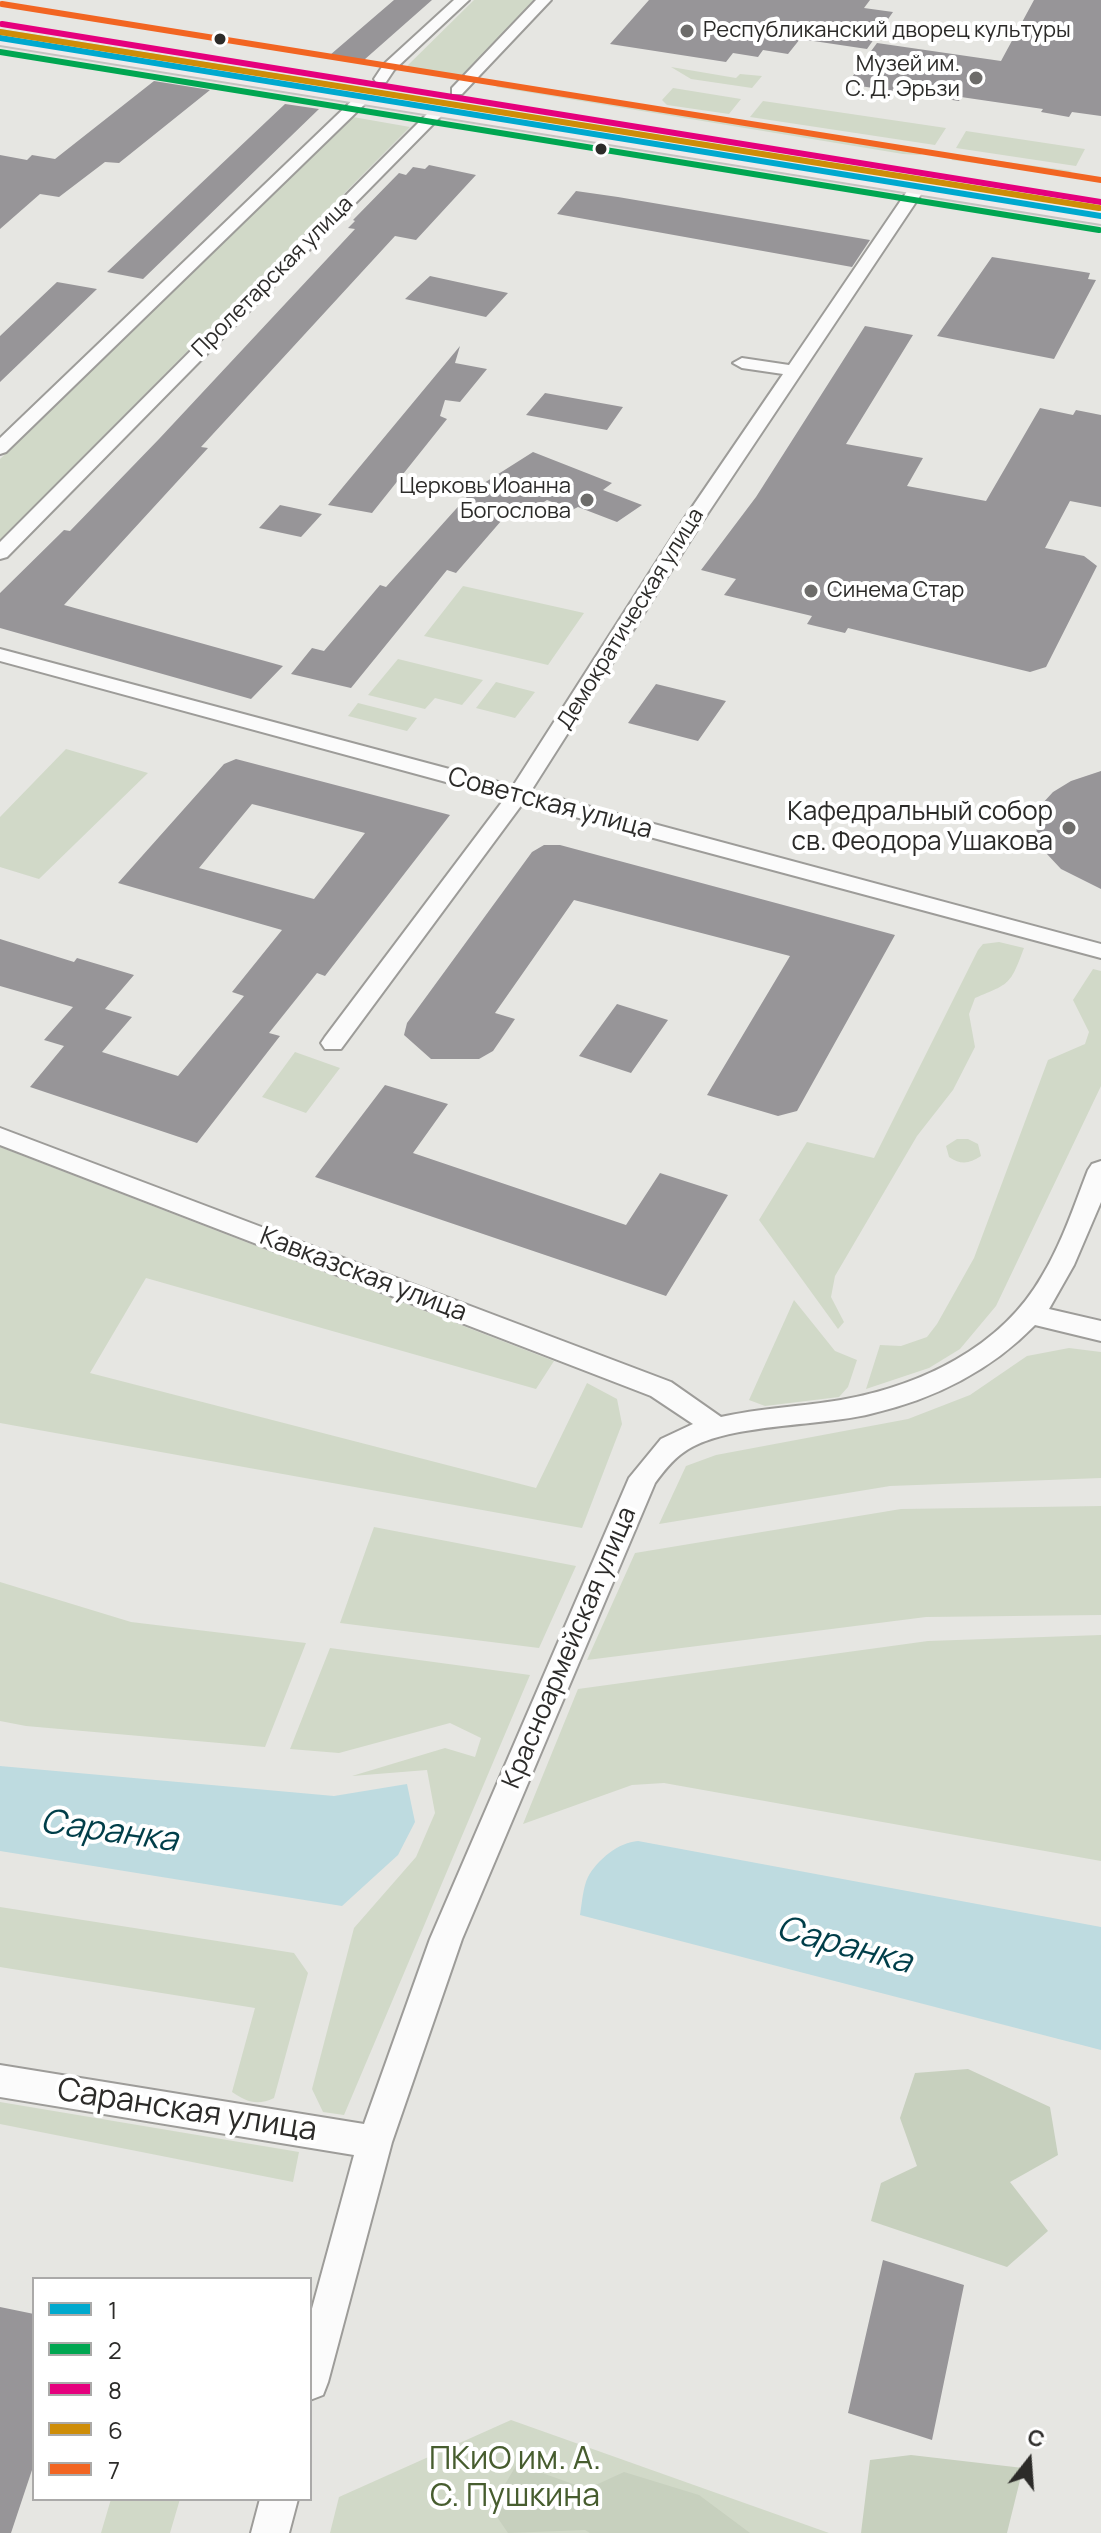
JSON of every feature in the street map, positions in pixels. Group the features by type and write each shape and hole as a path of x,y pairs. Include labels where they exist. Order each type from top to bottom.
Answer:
{"main road":[{"path":"0,18 381,79 449,100 918,187 1101,216"},
{"path":"0,38 364,97 449,100 1101,194"},
{"path":"364,97 381,79"}],"street":[{"path":"381,79 389,67 462,0"},
{"name":"Пролетарская улица","path":"0,553 449,100 544,0"},
{"path":"0,448 364,97"},
{"name":"Демократическая улица","path":"333,1043 518,795 643,598 918,187"},
{"path":"742,363 795,371"},
{"name":"Советская улица","path":"0,655 1101,951"},
{"name":"Кавказская улица","path":"0,1136 661,1389 689,1406 717,1429"},
{"name":"Красноармейская улица","path":"312,2375 375,2142 446,1939 643,1478 657,1459 678,1442 717,1429 842,1410 912,1392 974,1364 1030,1314 1064,1256 1101,1170"},
{"path":"1030,1314 1101,1331"},
{"name":"Саранская улица","path":"0,2081 375,2142"},
{"path":"270,2533 278,2501"}],"green space":[{"path":"474,0 535,0 460,78 404,69"},
{"path":"671,67 736,78 740,74 762,76 752,88 691,79"},
{"path":"500,83 929,151 920,155 903,154 496,87"},
{"path":"673,88 741,99 729,114 667,105 662,100"},
{"path":"763,101 946,128 935,145 750,117"},
{"path":"353,117 410,127 0,540 0,459"},
{"path":"966,131 1085,149 1076,166 956,148"},
{"path":"949,154 1072,171 1060,175 952,160"},
{"path":"463,586 584,613 548,665 424,636"},
{"path":"398,659 483,680 462,705 435,698 425,709 368,695"},
{"path":"496,682 535,692 515,718 476,708"},
{"path":"358,703 417,718 407,731 348,716"},
{"path":"66,749 148,773 39,879 0,867 0,817"},
{"path":"999,942 1024,948 1008,981 975,998 969,1014 975,1047 953,1090 917,1136 835,1276 831,1297 844,1322 838,1329 759,1220 807,1142 874,1158 978,950 983,944"},
{"path":"1093,969 1101,971 1101,1086 996,1306 960,1349 929,1368 866,1389 880,1345 901,1346 927,1337 974,1258 1048,1060 1085,1044 1089,1032 1073,1000"},
{"path":"295,1052 340,1068 306,1113 262,1097"},
{"path":"957,1139 968,1139 978,1144 981,1156 965,1162 949,1157 946,1146"},
{"path":"0,1147 554,1361 536,1389 146,1278 90,1373 536,1488 587,1383 617,1399 622,1424 582,1528 0,1423"},
{"path":"794,1300 835,1351 857,1360 848,1387 839,1397 765,1406 749,1400"},
{"path":"1069,1348 1101,1352 1101,1478 890,1486 659,1524 686,1466 716,1455 908,1419 970,1395 1027,1356"},
{"path":"1101,1506 1101,1615 926,1617 587,1660 635,1553 901,1509"},
{"path":"374,1527 576,1566 539,1648 340,1623"},
{"path":"0,1582 131,1622 306,1643 265,1747 26,1726 0,1721"},
{"path":"1101,1635 1101,1861 664,1783 632,1785 523,1824 578,1689 928,1641"},
{"path":"330,1648 530,1675 344,2115 323,2112 312,2089 354,1928 416,1857 435,1813 427,1770 352,1776 445,1748 475,1757 481,1738 450,1723 339,1753 290,1749"},
{"path":"0,1907 294,1953 308,1973 274,2098 252,2102 232,2092 255,2008 0,1967"},
{"path":"968,2069 1050,2107 1058,2155 1010,2182 1048,2231 1007,2267 871,2221 881,2183 917,2166 900,2118 915,2073"},
{"path":"0,2102 299,2152 293,2182 0,2124"},
{"name":"ПКиО им. А. С. Пушкина","path":"511,2420 829,2533 330,2533 339,2497"},
{"path":"911,2455 1023,2468 1007,2533 861,2533 870,2460"},
{"path":"517,2464 587,2489 624,2472 699,2495 750,2533 590,2533 585,2530 508,2533 491,2508"},
{"path":"110,2501 179,2501 170,2533 101,2533"}],"water":[{"name":"Саранка","path":"0,1766 334,1796 407,1784 415,1822 398,1855 342,1906 0,1851"},
{"name":"Саранка","path":"638,1841 1101,1927 1101,2050 580,1915 585,1885 592,1871 616,1848"}],"building":[{"path":"394,0 432,0 364,60 330,55"},
{"name":"Республиканский дворец культуры","path":"649,0 870,0 864,8 893,12 867,49 800,39 788,54 763,50 758,57 733,53 726,62 610,44"},
{"name":"Музей им. С. Д. Эрьзи","path":"1034,0 1101,0 1101,116 1072,112 1069,117 1041,112 1043,109 961,97 959,101 847,84 877,43 1001,61"},
{"path":"154,81 210,90 119,163 105,162 59,197 40,194 0,229 0,155 27,160 32,155 55,159"},
{"path":"285,104 319,109 143,279 107,272"},
{"path":"429,165 476,175 416,240 395,236 201,447 208,448 64,605 283,666 251,699 0,628 0,593 64,530 70,531 159,439 355,229 348,228 353,220 399,173 406,175 413,167 425,169"},
{"path":"576,191 870,240 852,267 557,214"},
{"path":"992,257 1090,273 1088,279 1096,280 1054,359 937,336"},
{"path":"430,276 508,293 486,317 405,299"},
{"path":"57,282 97,289 0,382 0,336"},
{"path":"865,326 913,335 846,444 923,458 907,486 986,501 1040,408 1073,415 1076,410 1101,415 1101,507 1070,501 1045,548 1084,556 1097,566 1046,667 1030,672 848,628 845,633 807,624 812,616 724,595 736,579 701,570 756,497"},
{"path":"460,346 455,363 487,369 460,402 445,400 440,416 447,419 372,513 328,505"},
{"path":"545,393 623,407 607,430 526,415"},
{"path":"533,452 612,483 603,490 642,505 617,522 578,507 572,510 547,500 520,518 508,513 456,573 447,570 351,688 291,674 312,648 324,651 380,585 386,587 473,490"},
{"path":"280,505 322,514 301,537 259,528"},
{"path":"656,684 726,701 698,741 628,723"},
{"path":"236,759 450,815 325,976 317,973 269,1033 280,1036 197,1143 30,1087 64,1046 44,1040 73,1007 0,986 0,939 74,962 77,958 134,975 105,1009 132,1017 102,1052 178,1076 244,996 232,992 282,930 118,883 224,764","holes":["252,804 365,833 314,899 199,868"]},
{"name":"Кафедральный собор св. Феодора Ушакова","path":"1101,771 1101,889 1061,869 1037,837 1036,820 1041,805 1053,792 1071,781"},
{"path":"544,845 560,845 895,935 797,1111 778,1116 707,1095 790,956 574,900 495,1013 515,1019 493,1051 479,1059 431,1059 404,1035 407,1023 532,852"},
{"path":"617,1004 668,1020 631,1073 579,1056"},
{"path":"385,1085 448,1104 413,1153 626,1225 660,1173 728,1195 666,1296 315,1177"},
{"path":"883,2260 964,2285 932,2440 848,2413"},
{"path":"0,2307 32,2314 32,2470 11,2533 0,2533"}],"transit line":[{"name":"7","path":"2,4 1101,180"},
{"name":"8","path":"2,24 1101,202"},
{"name":"6","path":"0,32 1099,208"},
{"name":"1","path":"0,38 1101,216"},
{"name":"2","path":"0,52 1099,230"}],"place":[{"name":"Республиканский дворец культуры","path":"687,31"},
{"name":"Музей им. С. Д. Эрьзи","path":"976,78"},
{"name":"Церковь Иоанна Богослова","path":"587,500"},
{"name":"Синема Стар","path":"811,591"},
{"name":"Кафедральный собор св. Феодора Ушакова","path":"1069,828"}]}
